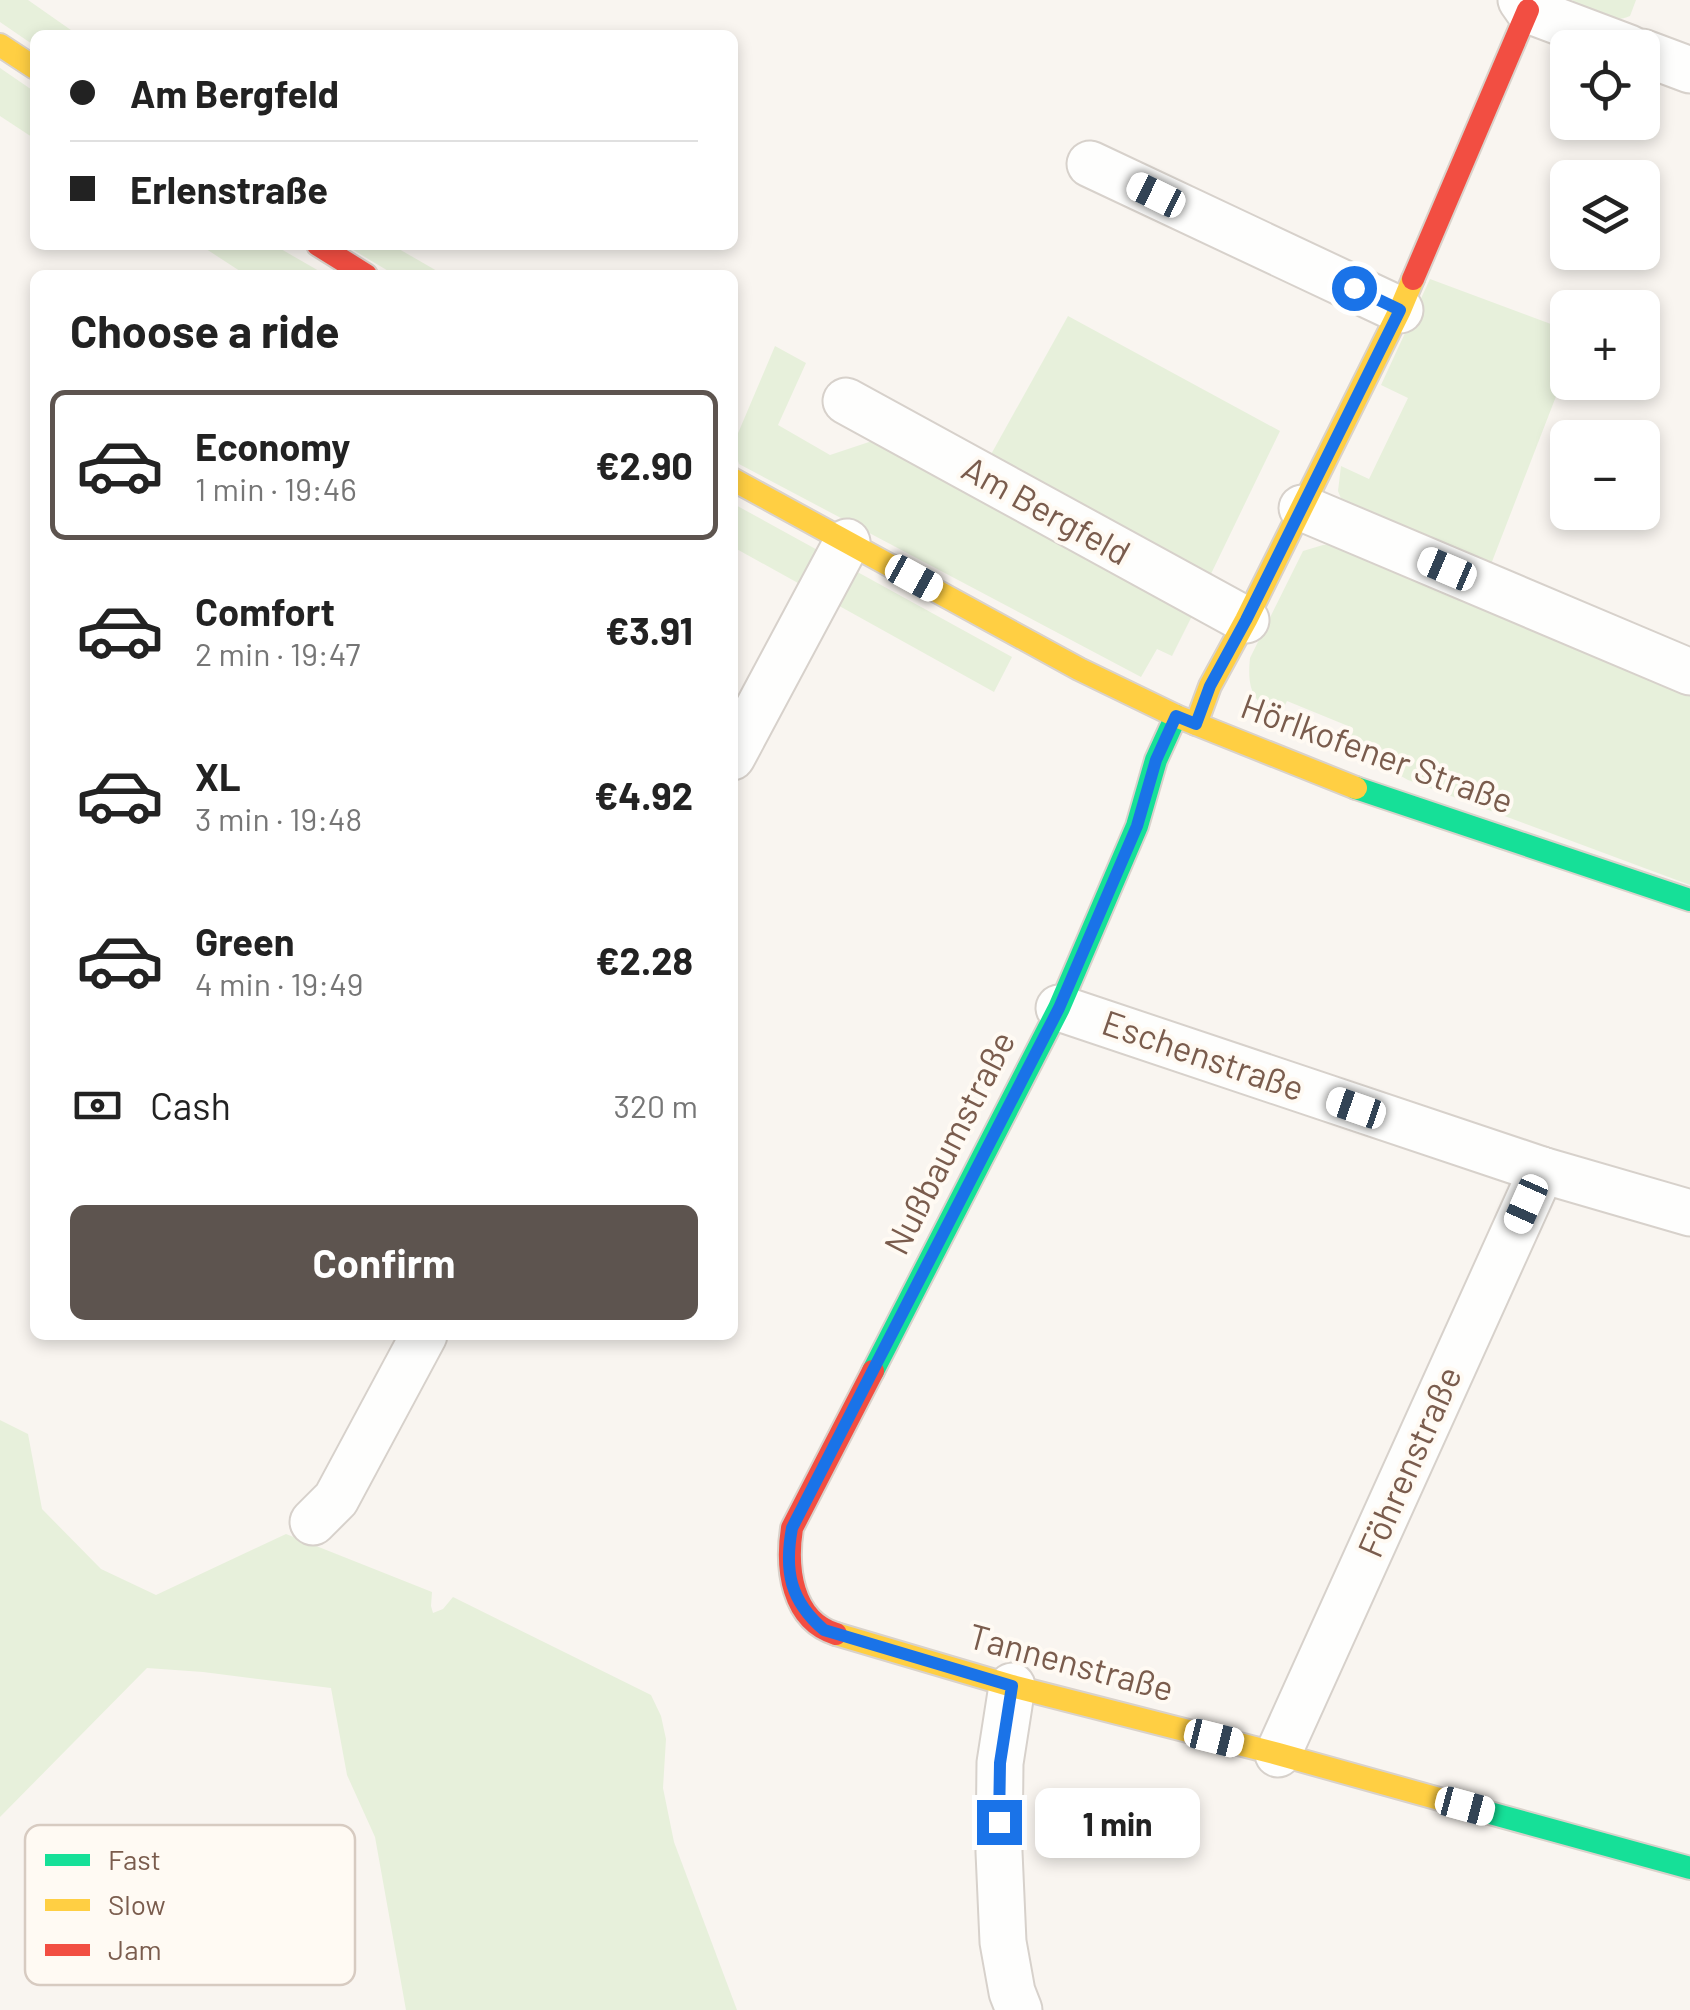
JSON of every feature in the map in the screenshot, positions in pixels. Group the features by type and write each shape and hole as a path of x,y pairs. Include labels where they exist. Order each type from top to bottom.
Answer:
{"street":[{"path":"1186,720 1210,686 1246,620 1400,310 1525,5 1585,30"},
{"path":"0,45 30,65"},
{"path":"1660,59 1690,70"},
{"path":"1090,164 1400,310"},
{"path":"326,250 358,270"},
{"name":"Am Bergfeld","path":"846,401 1246,620"},
{"name":"Hörlkofener Straße","path":"738,482 1078,669 1186,720 1384,799 1690,900"},
{"path":"1302,508 1690,672"},
{"path":"738,745 847,542"},
{"name":"Nußbaumstraße","path":"796,1596 789,1564 792,1528 1059,1008 1137,826 1156,760 1186,720"},
{"name":"Eschenstraße","path":"1059,1008 1542,1170 1690,1212"},
{"name":"Föhrenstraße","path":"1278,1754 1542,1170"},
{"path":"313,1522 336,1499 421,1340"},
{"name":"Tannenstraße","path":"796,1596 807,1616 824,1630 1012,1686 1278,1754 1690,1868"},
{"path":"1012,1686 1000,1763 999,1852 1003,1942 1019,2010"}],"green space":[{"path":"0,0 28,0 71,30 30,30 30,43 0,22"},
{"path":"1572,0 1636,0 1630,16 1615,19 1592,13"},
{"path":"0,68 30,89 30,136 0,116"},
{"path":"208,250 283,250 317,270 238,270"},
{"path":"353,250 401,250 435,270 387,270"},
{"path":"1430,279 1550,324 1550,400 1555,400 1488,572 1342,501 1338,491 1341,466 1369,479 1408,398 1381,385"},
{"path":"1068,316 1280,431 1209,578 989,458"},
{"path":"775,346 806,363 778,425 830,455 884,437 1195,610 1172,656 1157,649 1141,677 739,464 738,433"},
{"path":"738,506 1012,657 994,692 738,550"},
{"path":"1344,543 1690,689 1690,885 1408,780 1345,745 1353,728 1287,701 1279,717 1263,706 1251,686 1250,658 1303,551"},
{"path":"0,1420 28,1434 42,1509 101,1569 156,1595 286,1534 432,1592 433,1613 443,1609 453,1597 651,1695 666,1739 663,1788 674,1842 737,2010 406,2010 375,1837 347,1775 331,1688 147,1668 0,1817"}],"traffic: fast":[{"path":"873,1371 1059,1008 1137,826 1156,760 1176,716"},
{"path":"1356,788 1690,900"},
{"path":"1468,1807 1690,1868"}],"traffic: slow":[{"path":"0,45 30,65"},
{"path":"1196,724 1210,686 1413,279"},
{"path":"738,482 1079,669 1176,716 1356,788"},
{"path":"836,1634 1012,1686 1468,1807"}],"traffic: jam":[{"path":"1413,279 1528,10"},
{"path":"326,250 358,270"},
{"path":"836,1634 821,1627 801,1605 791,1575 792,1528 873,1371"}],"route":[{"path":"999,1822 1000,1763 1012,1686 824,1630 807,1616 796,1596 789,1564 792,1528 1059,1008 1137,826 1156,760 1176,716 1196,724 1210,686 1400,310 1354,288"}]}
